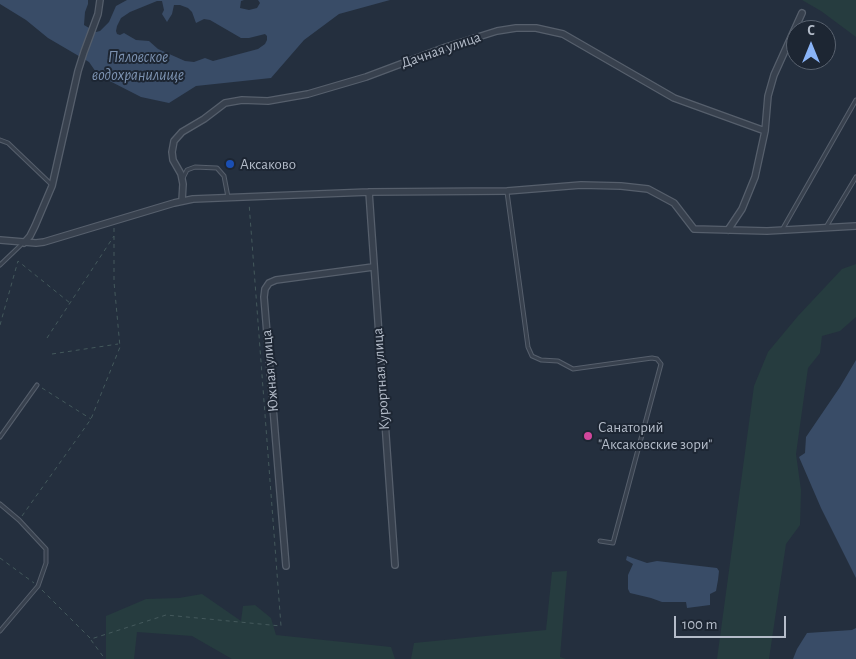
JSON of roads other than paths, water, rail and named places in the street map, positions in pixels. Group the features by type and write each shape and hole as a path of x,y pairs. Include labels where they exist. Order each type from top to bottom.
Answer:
{"street":[{"path":"24,243 35,226 52,186 81,62 96,20 100,0"},
{"path":"728,230 742,209 755,177 765,132 768,96 774,75 802,13"},
{"name":"Дачная улица","path":"182,201 182,178 173,160 174,141 182,132 204,120 225,103 242,100 268,101 308,94 366,77 489,33 516,28 536,28 563,34 674,98 765,132"},
{"path":"0,240 24,243 44,242 182,201 368,192 507,191 581,185 648,189 674,203 694,229 781,230 856,226"},
{"name":"Курортная улица","path":"368,192 395,565"},
{"name":"Южная улица","path":"286,566 264,297 265,289 269,283 276,280 374,267"}],"lane":[{"path":"781,230 856,100"},
{"path":"0,140 8,143 52,186"},
{"path":"182,178 187,170 195,167 217,168 224,176 228,198"},
{"path":"826,228 856,176"},
{"path":"507,191 528,347 532,356 541,360 558,361 573,369 652,358 657,359 660,364 613,543 600,541"},
{"path":"0,265 24,243"},
{"path":"0,437 37,385"},
{"path":"0,504 46,549 46,562 38,586 0,631"}],"water":[{"name":"Пяловское водохранилище","path":"0,0 88,0 84,25 96,32 100,31 109,22 116,6 127,0 244,0 241,1 240,8 249,10 257,8 260,3 258,0 390,0 339,14 304,40 271,78 196,86 169,103 141,97 98,75 89,62 48,38 26,20 0,4","holes":["157,1 162,1 164,10 162,14 167,22 172,14 174,5 180,5 192,12 196,23 204,19 210,20 241,38 265,34 267,40 258,49 213,61 205,58 194,62 185,61 158,49 149,41 136,40 124,33 117,34 117,26 121,18 130,12"]},
{"path":"856,360 856,578 821,508 799,457 805,453 806,437"},
{"path":"627,556 647,563 657,561 717,568 719,571 716,591 710,594 710,605 687,608 686,602 662,602 630,593 628,589 628,575 633,564 626,560"},
{"path":"856,628 856,659 793,659 807,633 852,630"}],"place":[{"name":"Аксаково","path":"230,164"},
{"name":"Санаторий \"Аксаковские зори\"","path":"588,436"}]}
